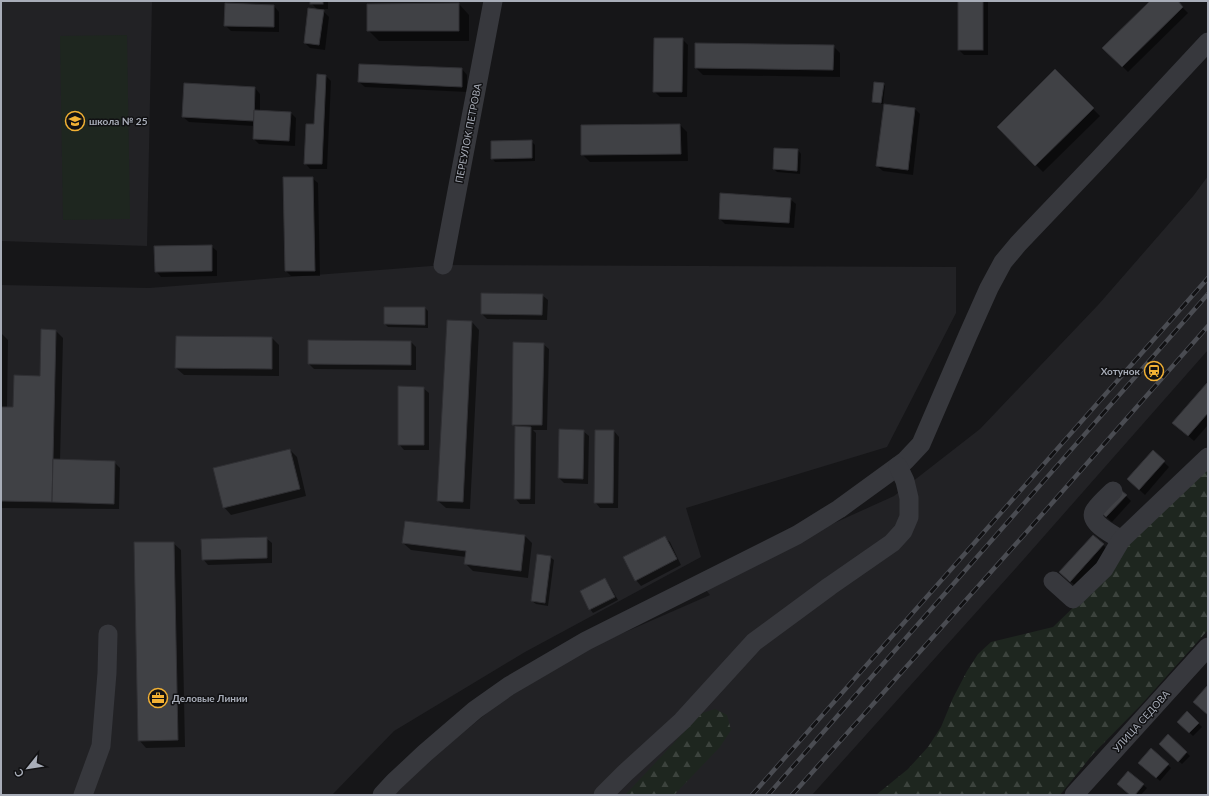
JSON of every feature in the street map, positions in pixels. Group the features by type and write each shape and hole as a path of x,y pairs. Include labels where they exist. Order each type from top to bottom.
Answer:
{"street":[{"name":"ПЕРЕУЛОК ПЕТРОВА","path":"444,265 493,1"},
{"path":"382,795 425,753 470,714 510,686 586,640 797,535 839,509 905,460 921,444 989,288 1003,262 1023,238 1208,42"},
{"path":"1053,581 1073,599 1104,569 1121,540 1208,457"},
{"path":"603,795 625,773 682,722 754,642 830,586 892,544 903,531 909,517 909,498 905,481 898,466"},
{"path":"1113,491 1094,511 1093,517 1096,523 1121,540"},
{"path":"83,795 101,746 107,673 108,634"},
{"name":"УЛИЦА СЕДОВА","path":"1074,795 1208,647"}],"shaded area":[{"name":"школа № 25","path":"1,1 152,1 147,246 1,241"},
{"path":"1208,176 1208,350 1016,568 812,795 394,795 420,768 499,703 591,647 710,595 706,590 799,539 894,496 980,429 1099,304 1194,195"},
{"path":"444,265 956,267 956,313 887,447 686,508 701,557 525,652 394,731 332,795 1,795 1,285 149,288"}],"green space":[{"path":"127,35 130,219 63,220 60,36"},
{"path":"1208,466 1208,630 1140,706 1093,754 1060,795 876,795 908,769 928,747 941,727 953,698 978,654 991,642 1053,627 1079,602 1129,540"},
{"path":"715,709 727,715 731,730 720,747 674,795 625,795 702,713"}],"building":[{"path":"310,1 323,1 323,4 310,4"},
{"path":"958,1 983,1 983,50 958,50"},
{"path":"1150,1 1178,1 1183,7 1122,67 1102,48"},
{"path":"225,3 274,5 274,27 224,26"},
{"path":"459,3 459,31 367,31 367,4"},
{"path":"308,8 324,10 319,45 304,43"},
{"path":"654,38 683,38 682,92 653,92"},
{"path":"695,43 834,45 833,70 695,68"},
{"path":"359,64 462,68 462,87 358,82"},
{"path":"1055,69 1094,108 1035,166 997,127"},
{"path":"317,74 326,75 322,164 304,164 306,124 314,124"},
{"path":"874,82 884,83 881,103 872,102"},
{"path":"184,83 255,87 254,121 182,117"},
{"path":"884,104 915,108 908,170 876,166"},
{"path":"254,110 291,112 289,141 253,139"},
{"path":"680,124 681,154 581,155 581,125"},
{"path":"532,140 532,158 491,159 491,141"},
{"path":"774,148 798,149 797,171 773,169"},
{"path":"283,177 313,177 315,271 285,271"},
{"path":"720,193 791,198 789,223 719,219"},
{"path":"212,245 212,271 155,272 154,246"},
{"path":"481,293 543,294 542,315 481,314"},
{"path":"384,307 425,307 425,325 384,324"},
{"path":"447,320 472,321 463,502 437,501"},
{"path":"41,329 56,330 52,502 1,501 1,407 13,407 14,375 40,376"},
{"path":"176,336 272,337 272,369 175,368"},
{"path":"308,340 411,341 411,365 308,364"},
{"path":"513,342 544,343 542,425 512,425"},
{"path":"1207,383 1208,413 1188,436 1172,423"},
{"path":"398,386 424,387 424,445 398,445"},
{"path":"515,426 531,427 530,499 514,499"},
{"path":"559,429 584,430 583,479 558,478"},
{"path":"595,430 614,430 613,503 594,503"},
{"path":"290,449 300,489 223,508 213,468"},
{"path":"1153,450 1165,461 1139,490 1127,479"},
{"path":"53,459 115,461 114,504 52,502"},
{"path":"1122,491 1127,495 1106,517 1101,513"},
{"path":"405,521 525,535 521,571 464,564 466,551 402,543"},
{"path":"1093,535 1104,544 1070,582 1059,572"},
{"path":"665,536 677,559 635,581 623,557"},
{"path":"267,537 267,558 202,560 201,539"},
{"path":"134,542 174,542 178,740 138,741"},
{"path":"537,554 551,556 545,603 531,601"},
{"path":"605,578 615,597 589,610 580,591"},
{"path":"1208,686 1208,715 1193,702"},
{"path":"1187,711 1199,723 1189,733 1177,722"},
{"path":"1168,734 1187,752 1178,762 1159,744"},
{"path":"1151,748 1169,764 1156,778 1138,763"},
{"path":"1128,771 1144,784 1135,795 1130,795 1117,784"}],"railway":[{"path":"752,795 1208,278"},
{"path":"768,795 1208,294"},
{"path":"792,795 1208,326"}],"place":[{"name":"школа № 25","path":"75,121"},
{"name":"Хотунок","path":"1154,371"},
{"name":"Деловые Линии","path":"158,698"}]}
